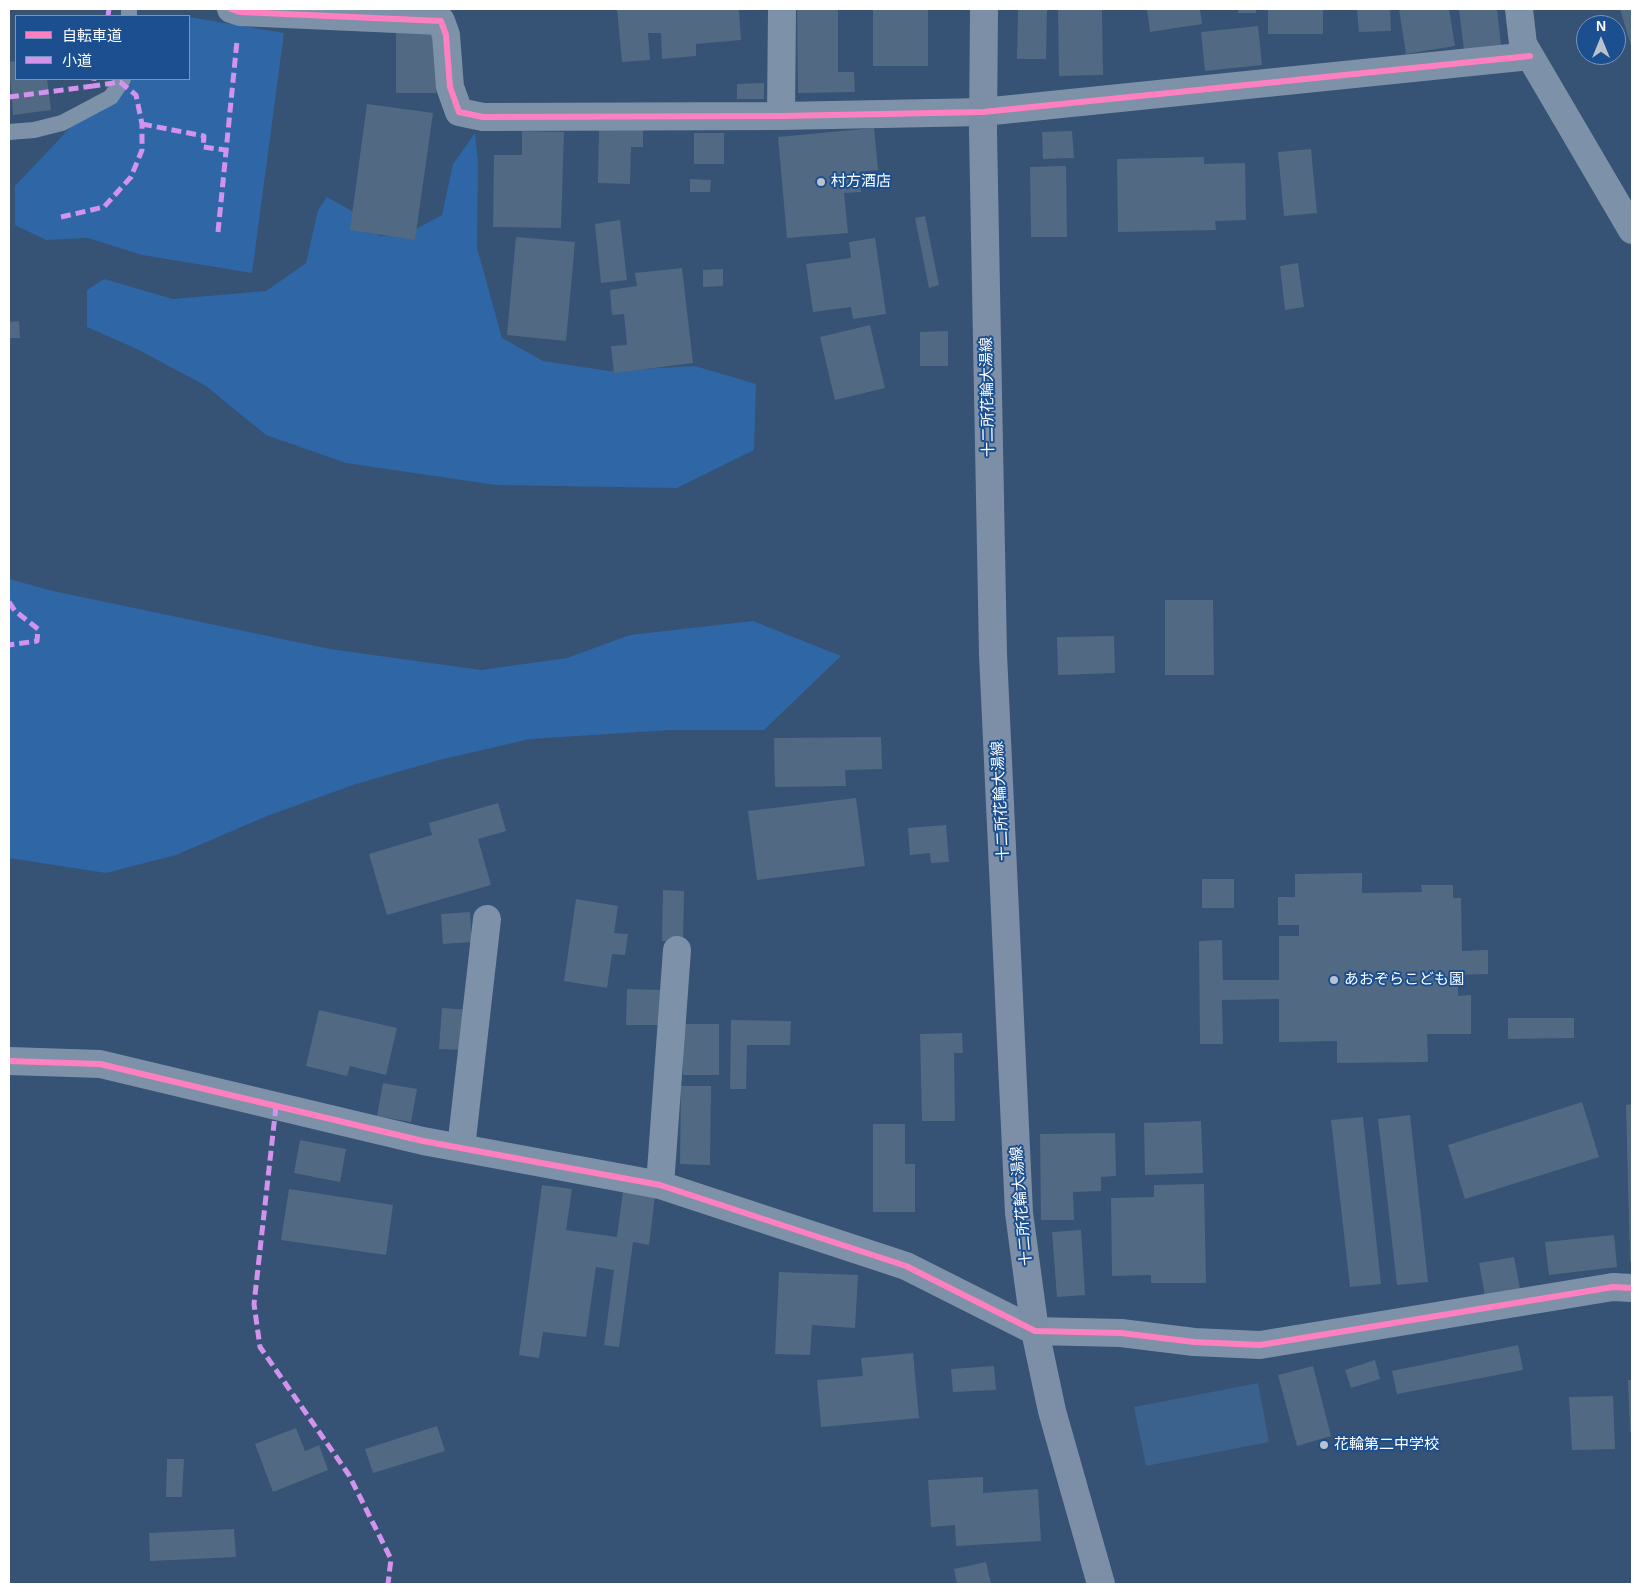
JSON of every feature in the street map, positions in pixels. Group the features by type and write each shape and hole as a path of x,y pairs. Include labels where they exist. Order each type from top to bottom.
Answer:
{"main road":[{"name":"十二所花輪大湯線","path":"984,9 983,112 994,654 1019,1213 1036,1330 1052,1411 1101,1584"}],"street":[{"path":"231,9 240,12 440,22 446,35 450,87 459,112 482,118 781,116 983,112 1530,56"},
{"path":"781,116 782,9"},
{"path":"1519,9 1523,44 1632,230"},
{"path":"461,1148 487,919"},
{"path":"660,1185 677,950"},
{"path":"9,1061 100,1064 461,1148 660,1185 906,1266 1036,1330 1121,1333 1194,1342 1260,1345 1613,1287 1632,1288"}],"lane":[{"path":"9,132 34,130 62,123 111,97 122,80"}],"shaded area":[{"path":"190,17 284,33 252,273 142,255 88,238 46,240 15,225 15,186 115,80 190,80"},
{"path":"475,133 478,162 477,248 502,338 543,361 609,371 695,366 756,384 754,450 677,488 496,485 346,463 266,435 206,386 137,349 87,327 87,290 104,279 173,299 266,291 306,263 318,210 327,197 352,211 379,236 403,236 442,215 453,164"},
{"path":"9,579 53,591 330,649 481,670 567,658 630,635 753,621 841,656 764,730 671,730 530,739 439,760 353,785 267,816 176,855 106,873 9,858"},
{"path":"1258,1383 1269,1442 1146,1466 1134,1407"}],"building":[{"path":"617,9 739,9 741,40 696,44 696,56 662,59 661,33 648,33 650,60 622,62"},
{"path":"797,9 838,9 838,72 854,72 855,92 798,93"},
{"path":"873,9 928,9 928,66 873,66"},
{"path":"1018,9 1047,9 1046,59 1017,59"},
{"path":"1058,9 1102,9 1103,75 1059,76"},
{"path":"1147,9 1200,9 1202,24 1150,32"},
{"path":"1238,9 1256,9 1256,13 1238,13"},
{"path":"1268,9 1323,9 1323,34 1268,34"},
{"path":"1357,9 1390,9 1391,31 1359,32"},
{"path":"1399,9 1449,9 1455,46 1406,54"},
{"path":"1459,9 1497,9 1501,45 1464,50"},
{"path":"1620,9 1632,9 1632,49 1626,29 1626,15 1622,15"},
{"path":"1258,26 1262,65 1205,71 1201,32"},
{"path":"396,27 437,27 436,93 396,93"},
{"path":"15,61 15,80 47,80 51,110 13,115 9,62"},
{"path":"764,83 764,99 737,99 737,84"},
{"path":"367,104 433,113 415,240 350,230"},
{"path":"599,128 643,129 643,147 631,147 630,184 598,183"},
{"name":"村方酒店","path":"874,128 878,170 859,172 861,192 844,193 848,233 787,238 778,137"},
{"path":"522,131 564,132 561,228 493,227 494,155 522,155"},
{"path":"1072,131 1074,158 1043,159 1042,132"},
{"path":"694,133 724,133 724,164 694,164"},
{"path":"1311,149 1317,213 1284,216 1278,152"},
{"path":"1204,157 1204,164 1245,163 1246,220 1215,221 1216,230 1118,232 1117,159"},
{"path":"1066,166 1067,237 1031,237 1030,167"},
{"path":"690,179 711,180 710,192 690,192"},
{"path":"925,216 939,285 929,288 915,218"},
{"path":"620,220 627,280 601,283 595,224"},
{"path":"516,237 575,242 566,341 507,335"},
{"path":"875,238 886,314 853,319 851,307 813,312 806,264 851,258 849,242"},
{"path":"1298,263 1304,307 1285,310 1280,266"},
{"path":"682,268 693,363 614,373 611,346 627,345 624,314 612,315 610,290 637,286 635,273"},
{"path":"723,269 723,286 703,287 703,270"},
{"path":"19,321 20,338 9,338 9,322"},
{"path":"870,325 885,388 835,400 820,337"},
{"path":"948,331 948,366 920,366 920,332"},
{"path":"1165,600 1213,600 1214,675 1165,675"},
{"path":"1114,636 1115,673 1058,675 1057,637"},
{"path":"881,737 882,769 845,770 846,786 775,787 774,738"},
{"path":"856,798 865,866 757,880 748,811"},
{"path":"498,803 506,831 478,839 491,885 387,915 369,854 432,835 429,823"},
{"path":"946,825 949,862 931,863 930,853 910,855 908,828"},
{"path":"1362,873 1362,893 1422,892 1421,885 1453,885 1453,898 1461,898 1462,951 1488,950 1488,974 1458,975 1458,996 1471,995 1471,1034 1427,1034 1428,1062 1337,1063 1337,1041 1279,1042 1279,999 1222,1000 1223,1044 1200,1044 1199,941 1222,940 1223,980 1279,980 1279,936 1299,936 1299,925 1278,925 1278,897 1295,897 1295,874"},
{"path":"1202,879 1234,879 1234,908 1202,908"},
{"path":"663,890 684,891 683,942 662,941"},
{"path":"576,899 618,906 614,933 628,934 625,955 612,954 607,988 564,981"},
{"path":"470,912 472,942 443,944 441,914"},
{"path":"627,989 664,990 663,1025 626,1025"},
{"path":"442,1008 470,1010 467,1050 439,1049"},
{"path":"319,1010 397,1028 386,1075 350,1066 347,1076 306,1066"},
{"path":"1508,1018 1574,1018 1574,1038 1508,1039"},
{"path":"731,1020 791,1021 790,1045 747,1045 746,1089 730,1089"},
{"path":"683,1024 719,1024 719,1075 683,1075"},
{"path":"962,1033 963,1053 954,1053 955,1121 922,1121 920,1034"},
{"path":"383,1083 417,1089 411,1122 377,1116"},
{"path":"681,1086 711,1086 710,1165 680,1164"},
{"path":"1582,1102 1599,1157 1465,1199 1448,1145"},
{"path":"1632,1104 1632,1261 1630,1261 1626,1105"},
{"path":"1410,1115 1428,1282 1397,1285 1378,1119"},
{"path":"1363,1117 1381,1284 1350,1287 1331,1120"},
{"path":"1201,1121 1203,1173 1145,1175 1144,1123"},
{"path":"873,1124 905,1124 905,1164 915,1164 915,1212 873,1212"},
{"path":"1115,1133 1116,1176 1101,1177 1101,1191 1073,1192 1074,1220 1041,1220 1040,1134"},
{"path":"300,1140 346,1149 340,1182 294,1173"},
{"path":"1204,1184 1206,1283 1151,1283 1151,1275 1112,1276 1111,1198 1154,1197 1154,1185"},
{"path":"542,1185 572,1189 566,1230 617,1237 623,1191 655,1196 649,1245 633,1242 619,1347 604,1345 614,1270 596,1267 586,1337 543,1332 539,1358 519,1355"},
{"path":"289,1189 393,1205 386,1255 281,1240"},
{"path":"1081,1230 1085,1295 1057,1297 1052,1232"},
{"path":"1614,1235 1617,1267 1549,1275 1545,1242"},
{"path":"1514,1257 1520,1289 1485,1296 1479,1263"},
{"path":"779,1272 858,1275 855,1328 812,1325 810,1355 775,1354"},
{"path":"1518,1345 1523,1370 1397,1394 1392,1371"},
{"path":"913,1353 919,1418 821,1427 817,1380 863,1376 861,1358"},
{"path":"1375,1360 1380,1379 1351,1388 1345,1370"},
{"path":"994,1366 996,1390 953,1392 951,1369"},
{"path":"1313,1366 1331,1436 1297,1446 1278,1375"},
{"path":"1628,1380 1632,1380 1632,1432 1630,1432"},
{"path":"1613,1396 1615,1449 1572,1450 1569,1397"},
{"path":"437,1426 445,1451 373,1473 365,1449"},
{"path":"296,1428 305,1451 319,1445 328,1470 273,1492 255,1444"},
{"path":"167,1459 184,1459 182,1497 166,1497"},
{"path":"983,1477 983,1493 1038,1489 1041,1541 956,1546 955,1525 931,1527 928,1480"},
{"path":"234,1529 236,1557 150,1561 149,1533"},
{"path":"986,1562 991,1584 957,1584 954,1569"}],"marked path":[{"path":"108,15 109,9"},
{"path":"218,232 237,41"},
{"path":"9,97 93,86 94,80"},
{"path":"61,217 104,207 131,177 142,150 142,124 136,95 120,82 93,86"},
{"path":"142,124 204,136 203,147 226,150"},
{"path":"9,602 15,611 38,629 37,641 9,645"},
{"path":"276,1106 254,1304 260,1347 349,1475 391,1559 388,1584"}],"cycle path":[{"path":"231,9 240,12 441,21 446,35 450,87 459,112 483,117 781,116 983,112 1530,56"},
{"path":"9,1061 100,1064 423,1141 660,1185 906,1266 1035,1331 1121,1333 1194,1342 1260,1345 1613,1287 1632,1288"}],"place":[{"name":"村方酒店","path":"821,182"},
{"name":"あおぞらこども園","path":"1334,980"},
{"name":"花輪第二中学校","path":"1324,1445"}]}
